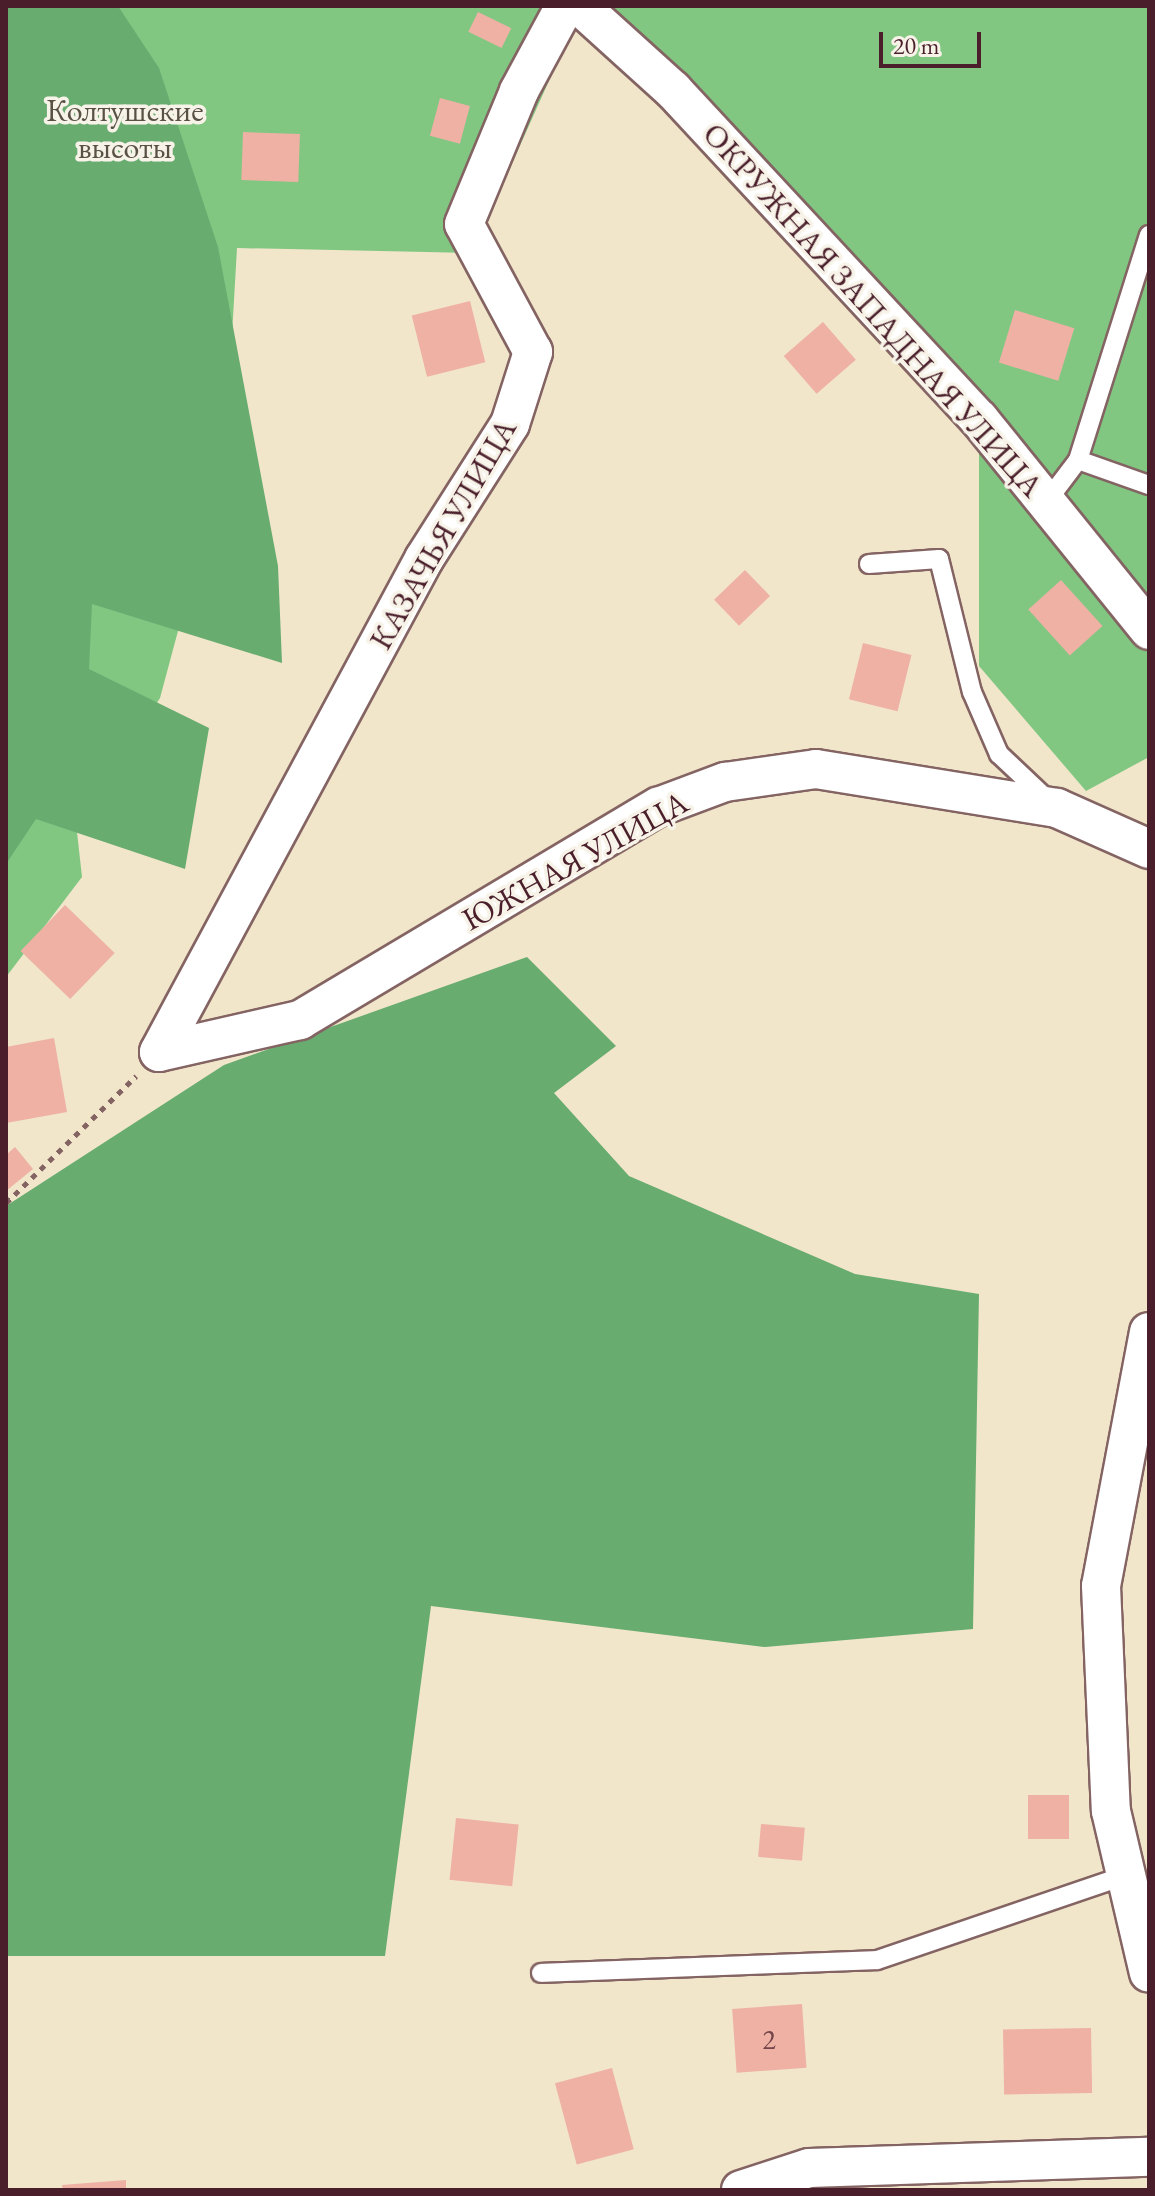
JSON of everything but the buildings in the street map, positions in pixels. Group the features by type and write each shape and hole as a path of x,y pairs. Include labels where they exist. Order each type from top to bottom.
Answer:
{"street":[{"name":"КАЗАЧЬЯ УЛИЦА","path":"159,1052 424,559 510,424 533,352 464,224 565,6"},
{"name":"ОКРУЖНАЯ ЗАПАДНАЯ УЛИЦА","path":"580,6 673,90 1047,501 1149,630"},
{"name":"ЮЖНАЯ УЛИЦА","path":"159,1052 300,1020 658,807 725,782 816,769 1057,808 1149,849"},
{"path":"1149,1332 1101,1586 1111,1811 1149,1973"},
{"path":"741,2190 809,2168 881,2177 1149,2157"}],"lane":[{"path":"1047,501 1078,460 1149,235"},
{"path":"1078,460 1149,485"},
{"path":"869,564 939,559 972,692 999,754 1057,808"},
{"path":"541,1973 877,1960 1127,1875"}],"path":[{"path":"6,1203 159,1052"}],"green space":[{"path":"6,6 1149,6 1149,757 1086,791 979,666 979,435 581,9 472,253 237,248 225,456 160,698 77,832 82,877 6,977"},
{"name":"Колтушские высоты","path":"6,6 118,6 159,68 218,247 278,566 282,663 92,604 89,669 209,728 185,869 36,819 6,864"},
{"path":"527,957 616,1046 554,1093 629,1176 855,1274 979,1294 973,1629 765,1647 431,1606 385,1956 6,1956 6,1206 224,1065"}]}
